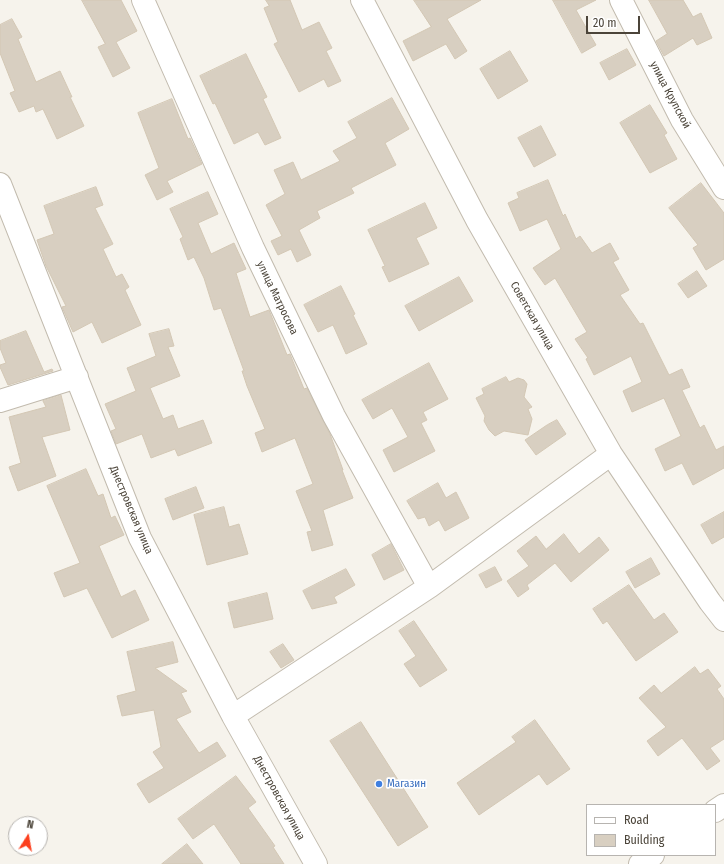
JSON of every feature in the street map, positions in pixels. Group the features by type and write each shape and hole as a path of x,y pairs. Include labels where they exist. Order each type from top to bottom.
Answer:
{"street":[{"name":"улица Матросова","path":"143,0 253,248 334,416 429,587"},
{"name":"Советская улица","path":"362,0 477,220 611,454 717,597 724,620"},
{"name":"улица Крупской","path":"621,0 682,120 724,188"},
{"name":"Днестровская улица","path":"0,184 140,538 233,716 316,864"},
{"path":"0,401 77,377"},
{"path":"233,716 429,587 611,454"},
{"path":"640,864 652,856"}],"building":[{"path":"82,0 121,0 137,31 116,42 130,68 113,77 98,47 105,44"},
{"path":"266,0 290,0 302,30 319,22 332,48 326,51 341,81 328,87 324,79 299,92 274,44 278,42 264,8 269,6"},
{"path":"414,0 481,0 447,19 467,51 455,59 446,44 413,61 403,41 431,27"},
{"path":"553,0 596,0 576,10 596,45 582,53"},
{"path":"649,0 683,0 693,17 701,13 712,38 697,45 693,38 664,56 656,41 667,34"},
{"path":"12,19 22,37 18,39 36,82 60,71 72,97 70,97 84,126 57,139 43,109 36,112 34,106 19,112 10,93 15,91 0,53 0,25"},
{"path":"627,49 636,65 609,80 600,63"},
{"path":"510,51 528,81 498,99 480,69"},
{"path":"246,54 267,97 263,99 281,138 265,145 258,132 234,144 215,103 213,104 200,76"},
{"path":"392,98 409,129 385,143 396,165 351,188 354,193 317,211 320,218 299,230 311,255 297,262 291,249 278,255 271,241 282,236 266,205 285,194 274,170 293,162 301,180 340,161 333,151 357,138 348,122"},
{"path":"172,99 188,139 190,138 202,164 167,181 173,192 157,200 145,175 159,168 138,113"},
{"path":"650,105 667,133 664,135 677,159 650,173 620,123"},
{"path":"541,126 556,155 534,167 518,138"},
{"path":"548,180 563,216 565,214 576,239 580,236 592,253 610,243 619,259 613,262 629,290 620,295 640,324 643,323 669,375 682,369 690,387 682,390 700,428 704,425 716,450 724,446 724,468 693,485 682,463 665,471 655,449 681,436 664,398 632,412 623,391 642,382 631,356 594,375 586,359 588,358 575,339 587,332 555,278 545,285 533,268 561,249 547,219 520,231 508,203 519,198 517,193"},
{"path":"701,183 724,213 724,259 706,270 693,248 698,245 669,208"},
{"path":"96,187 103,205 95,208 113,244 103,249 116,277 122,274 129,287 125,290 141,325 102,343 92,322 73,332 62,307 66,306 46,266 37,240 54,234 44,206"},
{"path":"208,192 218,214 198,223 211,254 234,243 246,269 236,273 250,317 269,310 287,355 290,354 304,389 307,388 330,434 353,498 323,510 333,545 312,551 307,532 312,531 296,491 313,484 295,438 262,452 255,433 265,429 247,386 242,371 244,371 221,308 214,310 204,278 194,257 188,260 180,239 183,237 170,209"},
{"path":"425,203 437,228 416,238 429,264 389,282 382,267 385,266 368,230"},
{"path":"697,271 707,286 688,298 678,284"},
{"path":"459,277 473,301 419,331 405,306"},
{"path":"341,286 355,314 353,315 367,344 346,354 333,325 318,332 304,305"},
{"path":"169,329 174,346 168,347 180,376 150,388 163,419 173,415 178,429 203,420 212,443 178,456 175,449 151,458 142,434 116,444 111,431 116,429 105,404 136,391 127,368 156,356 149,334"},
{"path":"26,331 44,372 52,369 53,371 8,385 0,367 0,365 6,363 0,348 0,341"},
{"path":"429,363 448,399 423,412 427,420 421,423 435,451 394,472 383,450 408,437 392,408 373,419 362,400"},
{"path":"506,377 509,382 518,378 524,380 527,384 524,397 532,407 528,409 532,419 528,435 504,431 495,436 489,430 484,421 485,416 476,398 484,394 482,389"},
{"path":"61,395 70,430 42,437 56,476 18,491 9,467 21,463 9,417 46,407 43,401"},
{"path":"557,420 566,434 536,455 525,440"},
{"path":"86,469 98,496 103,494 111,518 115,516 124,535 99,546 121,597 135,590 149,620 112,638 87,588 64,597 54,573 80,563 47,486"},
{"path":"438,483 446,498 456,492 469,518 445,531 439,520 429,526 425,517 418,519 407,501"},
{"path":"196,487 204,508 173,520 165,499"},
{"path":"224,507 229,527 239,524 248,554 207,565 194,515"},
{"path":"724,512 724,537 712,544 701,525"},
{"path":"564,534 579,554 599,537 609,550 571,582 555,563 527,585 529,589 518,597 507,581 529,566 517,551 536,536 546,549"},
{"path":"391,544 404,570 384,580 372,555"},
{"path":"651,558 660,574 635,588 626,572"},
{"path":"495,567 502,580 486,588 479,575"},
{"path":"346,569 355,585 334,597 337,603 312,609 303,591"},
{"path":"629,585 654,620 664,613 678,632 636,661 607,621 603,624 593,609"},
{"path":"267,593 273,619 234,628 228,603"},
{"path":"414,621 447,670 420,687 404,664 416,656 399,631"},
{"path":"173,642 178,662 155,668 187,691 181,693 191,712 176,719 199,753 217,742 226,756 149,803 137,784 164,768 153,752 161,747 154,710 122,716 117,696 136,691 127,652"},
{"path":"283,644 294,660 281,668 270,652"},
{"path":"695,667 700,674 708,669 721,686 717,689 724,699 724,739 710,748 720,761 707,770 682,738 658,756 647,741 666,727 639,698 654,685 661,693"},
{"path":"535,720 570,769 547,785 539,774 479,815 457,783 516,742 512,737"},
{"name":"Магазин","path":"361,722 428,827 398,846 330,741"},
{"path":"236,776 256,802 248,808 275,846 273,847 284,864 241,864 214,824 193,839 178,819"},
{"path":"187,844 203,864 162,864"}],"place":[{"name":"Магазин","path":"379,784"}]}
